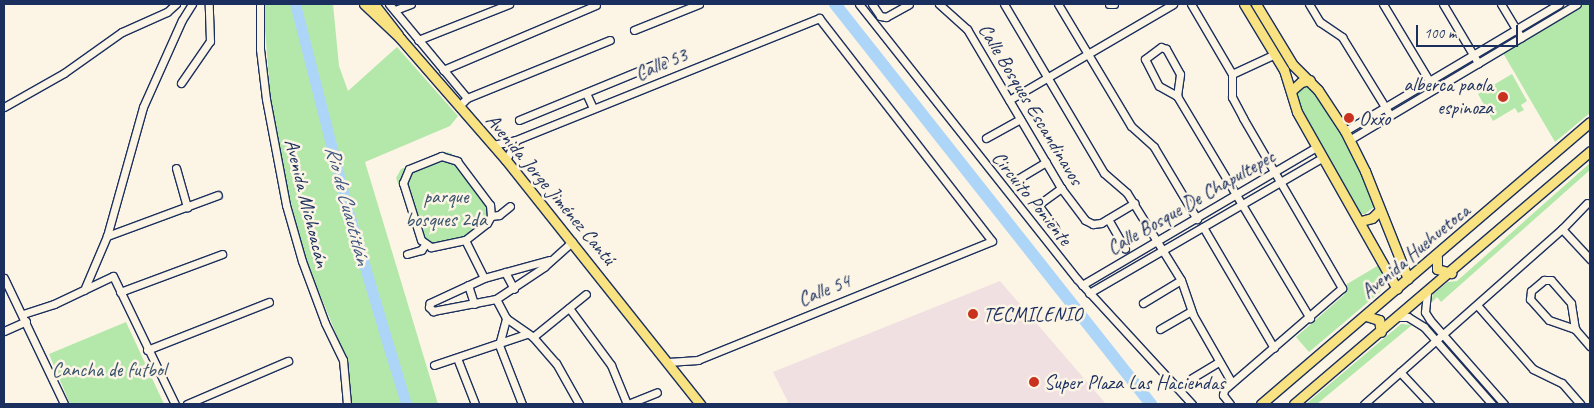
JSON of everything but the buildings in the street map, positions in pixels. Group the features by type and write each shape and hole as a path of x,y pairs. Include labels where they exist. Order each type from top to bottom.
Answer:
{"main road":[{"name":"Avenida Jorge Jiménez Cantú","path":"364,4 399,37 506,160 700,404"},
{"path":"374,4 392,24 399,37"},
{"path":"1244,4 1275,54 1291,91 1297,112 1316,148 1360,221 1397,289"},
{"path":"1256,4 1293,65 1310,80 1350,140 1408,279"},
{"path":"1291,91 1302,82 1310,80"},
{"name":"Avenida Huehuetoca","path":"1260,404 1408,279 1437,257 1589,123"},
{"name":"Avenida Huehuetoca","path":"1294,404 1399,317 1590,151"},
{"path":"1360,221 1372,218 1380,210"},
{"path":"1437,257 1437,269 1451,272"},
{"path":"1366,316 1379,320 1381,332"}],"street":[{"path":"4,107 64,73 122,32 167,12 176,4"},
{"path":"84,290 107,236 143,107 192,4"},
{"path":"181,83 210,41 209,4"},
{"name":"Avenida Michoacán","path":"260,4 260,50 266,99 286,205 302,261 325,323 343,360 348,404"},
{"path":"389,4 467,98"},
{"path":"395,10 411,4"},
{"path":"418,40 509,4"},
{"path":"634,30 699,4"},
{"name":"Circuito Poniente","path":"858,4 1082,285 1192,404"},
{"path":"872,4 880,16 886,17 909,4"},
{"name":"Calle Bosques Escandinavos","path":"939,4 967,29 1061,188 1085,220 1093,224 1108,219"},
{"path":"1004,4 1104,173 1134,203 1182,280 1191,311 1232,383"},
{"path":"1058,4 1087,56 1131,126 1160,156 1197,219"},
{"path":"1109,4 1114,4"},
{"path":"1009,100 1048,79 1173,4"},
{"path":"1191,4 1232,74 1232,97 1342,284 1340,293 1222,393 1230,404"},
{"path":"1309,4 1320,22 1342,37 1390,115"},
{"path":"1383,4 1434,89"},
{"path":"1443,4 1478,62"},
{"path":"1500,4 1520,37"},
{"path":"1345,131 1556,4 1560,13"},
{"path":"1350,140 1577,4"},
{"path":"442,70 596,5"},
{"name":"Calle 53","path":"493,145 516,140 819,18 992,241"},
{"path":"459,106 467,98 610,40"},
{"path":"1177,96 1180,74 1166,49 1161,47 1147,55 1146,61 1159,86 1177,96 1310,318"},
{"path":"1232,74 1275,54"},
{"path":"519,120 663,61"},
{"path":"586,93 593,108"},
{"path":"986,138 1020,119"},
{"path":"506,160 516,140"},
{"name":"Calle Bosque De Chapultepec","path":"1082,285 1316,148"},
{"path":"441,156 457,161 490,206 491,216 487,223 465,240 444,246 426,245 421,240 403,183 409,169 441,156"},
{"name":"Calle Bosque De Chapultepec","path":"1089,293 1322,158"},
{"path":"1016,180 1046,162"},
{"path":"176,168 186,208"},
{"path":"1055,228 1038,205 1061,188"},
{"path":"107,236 218,195"},
{"path":"1125,248 1108,219 1134,203"},
{"path":"1364,404 1562,230 1586,203"},
{"path":"491,216 499,215 510,206"},
{"path":"1203,227 1274,348"},
{"path":"1562,230 1590,259"},
{"path":"465,240 484,278"},
{"name":"Calle 54","path":"668,362 698,360 992,241"},
{"path":"549,260 484,278 430,303 429,308 433,311 496,299 514,290 572,242"},
{"path":"407,254 421,250 426,245"},
{"path":"120,292 222,254"},
{"path":"504,272 514,290"},
{"path":"4,331 25,317 114,276 147,350 175,404"},
{"path":"4,278 25,317 64,404"},
{"path":"1143,303 1182,280"},
{"path":"1575,329 1571,303 1551,280 1544,280 1530,291 1530,299 1549,320 1575,329 1590,346"},
{"path":"468,285 474,304"},
{"path":"1427,293 1425,312 1504,404"},
{"path":"533,337 586,294"},
{"path":"496,299 506,318 526,334 533,337 556,363 579,404"},
{"path":"147,350 269,302"},
{"path":"1477,305 1533,369 1562,383 1580,404"},
{"path":"568,308 611,365 628,404 657,392"},
{"path":"1160,329 1191,311"},
{"path":"1399,317 1415,320 1492,404"},
{"path":"506,318 499,345 522,404"},
{"path":"434,365 499,345 526,334"},
{"path":"457,358 475,404"},
{"path":"187,404 288,361"},
{"path":"1192,378 1219,362"},
{"path":"1400,372 1430,404"}],"shaded area":[{"name":"TECMILENIO","path":"1000,281 1106,404 782,404 788,402 773,372"}],"green space":[{"path":"263,4 333,4 339,66 348,91 397,47 458,116 450,126 365,162 438,404 351,404 348,363 305,258 286,183 271,105"},
{"path":"1583,4 1590,4 1590,113 1555,142 1503,53"},
{"name":"alberca paola espinoza","path":"1512,74 1527,101 1521,105 1524,110 1518,113 1515,108 1493,121 1478,94"},
{"path":"1314,82 1361,172 1374,207 1365,214 1357,214 1293,96 1296,89"},
{"name":"parque bosques 2da","path":"445,152 451,153 484,199 488,213 485,224 477,231 448,245 422,243 396,178 401,169"},
{"path":"1590,163 1590,170 1441,302 1437,297 1431,303 1433,294 1448,282 1457,281"},
{"path":"1379,265 1383,277 1380,292 1309,352 1296,337 1344,295 1347,284"},
{"name":"Cancha de futbol","path":"126,322 164,404 70,404 49,354"},
{"path":"1401,324 1412,325 1317,404 1306,404"}],"water":[{"name":"Rio de Cuautitlán","path":"290,4 301,4 353,207 412,404 401,404 383,346 342,208"}],"waterway":[{"path":"835,4 1151,404"}],"place":[{"name":"alberca paola espinoza","path":"1503,97"},
{"name":"Oxxo","path":"1349,118"},
{"name":"TECMILENIO","path":"973,314"},
{"name":"Super Plaza Las Haciendas","path":"1034,382"}]}
